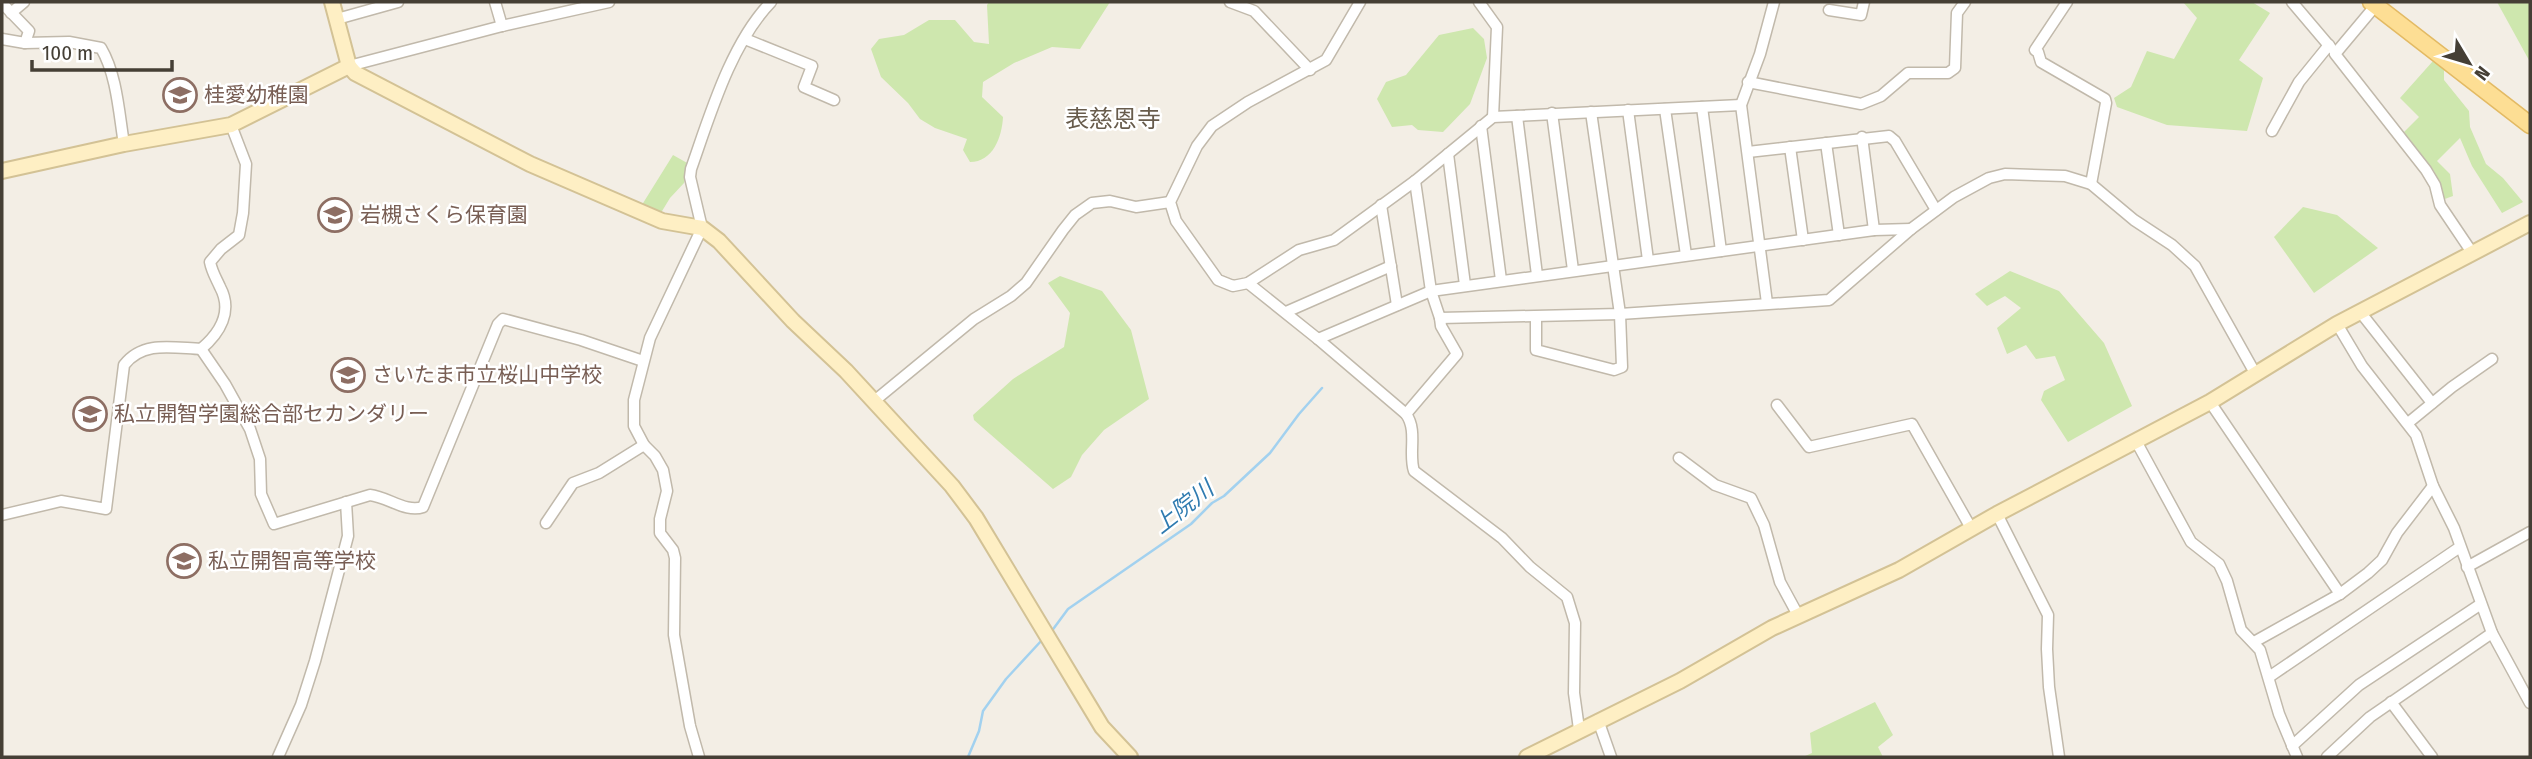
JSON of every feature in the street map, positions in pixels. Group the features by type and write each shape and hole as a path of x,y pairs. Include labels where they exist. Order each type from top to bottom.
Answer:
{"main road":[{"path":"2374,4 2530,125"}],"street":[{"path":"11,13 23,2"},
{"path":"332,2 349,66 355,73 530,164 662,221 702,228 719,241 952,486 976,518 1102,727 1130,757"},
{"path":"337,19 398,2"},
{"path":"495,2 502,26"},
{"path":"2,171 231,125 349,66 502,26 609,2"},
{"path":"699,757 690,726 674,635 676,558 660,533 660,519 667,491 663,470 655,456 644,445 634,426 635,400 650,338 702,228 690,177 691,169 716,98 753,25 771,2"},
{"path":"1230,2 1256,6 1310,70"},
{"path":"1360,2 1326,60 1248,102 1212,126 1197,146 1170,202 1176,220 1218,280 1233,286 1248,284 1299,250 1334,240 1415,181 1493,117 1741,105"},
{"path":"1479,2 1497,27 1493,117"},
{"path":"1767,303 1741,105 1760,54 1774,2"},
{"path":"1829,10 1843,7 1861,15 1864,2"},
{"path":"1748,82 1854,104 1874,100 1908,73 1948,73 1955,68 1957,13 1965,2"},
{"path":"2067,2 2035,50 2041,62 2105,99 2091,184"},
{"path":"2292,2 2426,170 2435,185 2440,205 2473,254"},
{"path":"2,3 29,32 26,43"},
{"path":"2272,131 2299,82 2374,4"},
{"path":"2,39 26,43 69,42 101,48 106,56 115,91 124,145"},
{"path":"745,39 812,66 804,87 834,100"},
{"path":"1702,107 1721,251"},
{"path":"1665,109 1686,255"},
{"path":"1628,110 1648,260"},
{"path":"1536,317 1536,350 1614,370 1620,369 1623,363 1620,314 1591,112"},
{"path":"1552,114 1573,270"},
{"path":"1517,116 1537,275"},
{"path":"2,515 61,501 106,509 124,365 152,346 201,349 212,340 227,313 225,299 212,275 210,262 239,235 243,213 246,164 231,125"},
{"path":"1480,126 1501,280"},
{"path":"1748,152 1889,136 1895,141 1936,210"},
{"path":"1862,137 1874,230"},
{"path":"1826,143 1839,235"},
{"path":"1790,147 1803,240"},
{"path":"1448,154 1465,285"},
{"path":"1440,318 1620,314 1829,300 1911,229 1954,197 1989,178 2005,174 2065,176 2091,184 2134,220 2172,244 2195,266 2255,373"},
{"path":"1406,414 1457,354 1441,326 1431,291 1415,181"},
{"path":"873,402 974,319 1011,296 1026,283 1075,215 1092,203 1110,201 1136,207 1170,202"},
{"path":"1381,205 1397,306"},
{"path":"1527,757 1680,681 1735,648 1899,570 1971,528 2210,402 2337,324 2530,223"},
{"path":"1318,339 1431,291 1874,230 1911,229"},
{"path":"1286,312 1391,266"},
{"path":"1248,284 1286,312 1406,414 1412,430 1412,464 1415,471 1502,538 1530,567 1567,597 1575,622 1574,693 1579,729"},
{"path":"2361,313 2432,404"},
{"path":"201,349 225,384 250,429 260,459 261,494 274,524 370,495 414,510 424,507 498,324 503,319 582,340 643,361"},
{"path":"2337,324 2376,385 2409,423 2420,445 2433,486 2454,528 2492,633 2530,704"},
{"path":"2409,423 2492,359"},
{"path":"2210,402 2340,594"},
{"path":"1777,405 1808,447 1912,424 1971,528"},
{"path":"2136,441 2191,542 2219,564 2241,630 2260,650 2297,757"},
{"path":"546,523 573,483 599,473 644,445"},
{"path":"1679,458 1715,485 1751,498 1764,524 1780,582 1799,617"},
{"path":"2254,642 2340,594 2382,560 2398,533 2433,486"},
{"path":"278,757 301,705 315,661 348,536 346,502"},
{"path":"1997,514 2048,615 2049,687 2059,757"},
{"path":"2467,567 2530,532"},
{"path":"2269,677 2460,547"},
{"path":"2291,746 2360,685 2481,604"},
{"path":"2327,757 2370,717 2492,633"},
{"path":"2391,702 2432,757"},
{"path":"1598,720 1611,757"}],"green space":[{"path":"989,2 1110,2 1080,49 1052,47 1014,63 983,82 982,97 1003,117 1002,125 995,147 990,153 985,158 970,162 963,150 967,139 935,128 920,119 881,77 871,49 879,39 904,35 929,20 955,20 974,42 989,44"},
{"path":"2183,2 2252,2 2270,13 2239,60 2263,78 2247,131 2167,125 2117,107 2114,98 2131,87 2147,51 2174,59 2197,18"},
{"path":"2497,2 2530,2 2530,62"},
{"path":"1473,28 1484,39 1487,58 1470,104 1443,132 1418,130 1412,125 1392,127 1377,99 1386,82 1406,75 1439,35"},
{"path":"2433,61 2444,68 2444,80 2469,111 2470,127 2486,164 2503,178 2523,202 2502,213 2472,166 2460,138 2437,161 2450,174 2453,196 2442,200 2434,171 2404,132 2419,117 2400,98"},
{"path":"673,155 689,164 684,183 670,198 659,216 640,208"},
{"path":"2303,207 2337,215 2378,248 2314,293 2274,237"},
{"path":"2010,271 2059,291 2104,343 2132,406 2068,442 2041,400 2044,391 2065,380 2055,356 2036,359 2026,345 2007,354 1997,328 2021,308 2005,296 1987,306 1975,294"},
{"path":"1060,276 1102,291 1131,330 1149,399 1104,430 1082,455 1071,477 1053,489 974,420 973,415 1013,379 1064,347 1070,313 1048,283"},
{"path":"1875,702 1893,735 1878,747 1883,757 1803,757 1812,753 1810,733"}],"waterway":[{"name":"上院川","path":"1051,632 1068,609 1191,524 1212,503 1224,496 1270,453 1322,388"},
{"name":"上院川","path":"968,757 979,731 983,711 1006,679 1042,640"}],"place":[{"name":"桂愛幼稚園","path":"180,95"},
{"name":"岩槻さくら保育園","path":"335,215"},
{"name":"さいたま市立桜山中学校","path":"348,375"},
{"name":"私立開智学園総合部セカンダリー","path":"90,414"},
{"name":"私立開智高等学校","path":"184,561"}],"district":[{"name":"表慈恩寺","path":"1113,119"}]}
